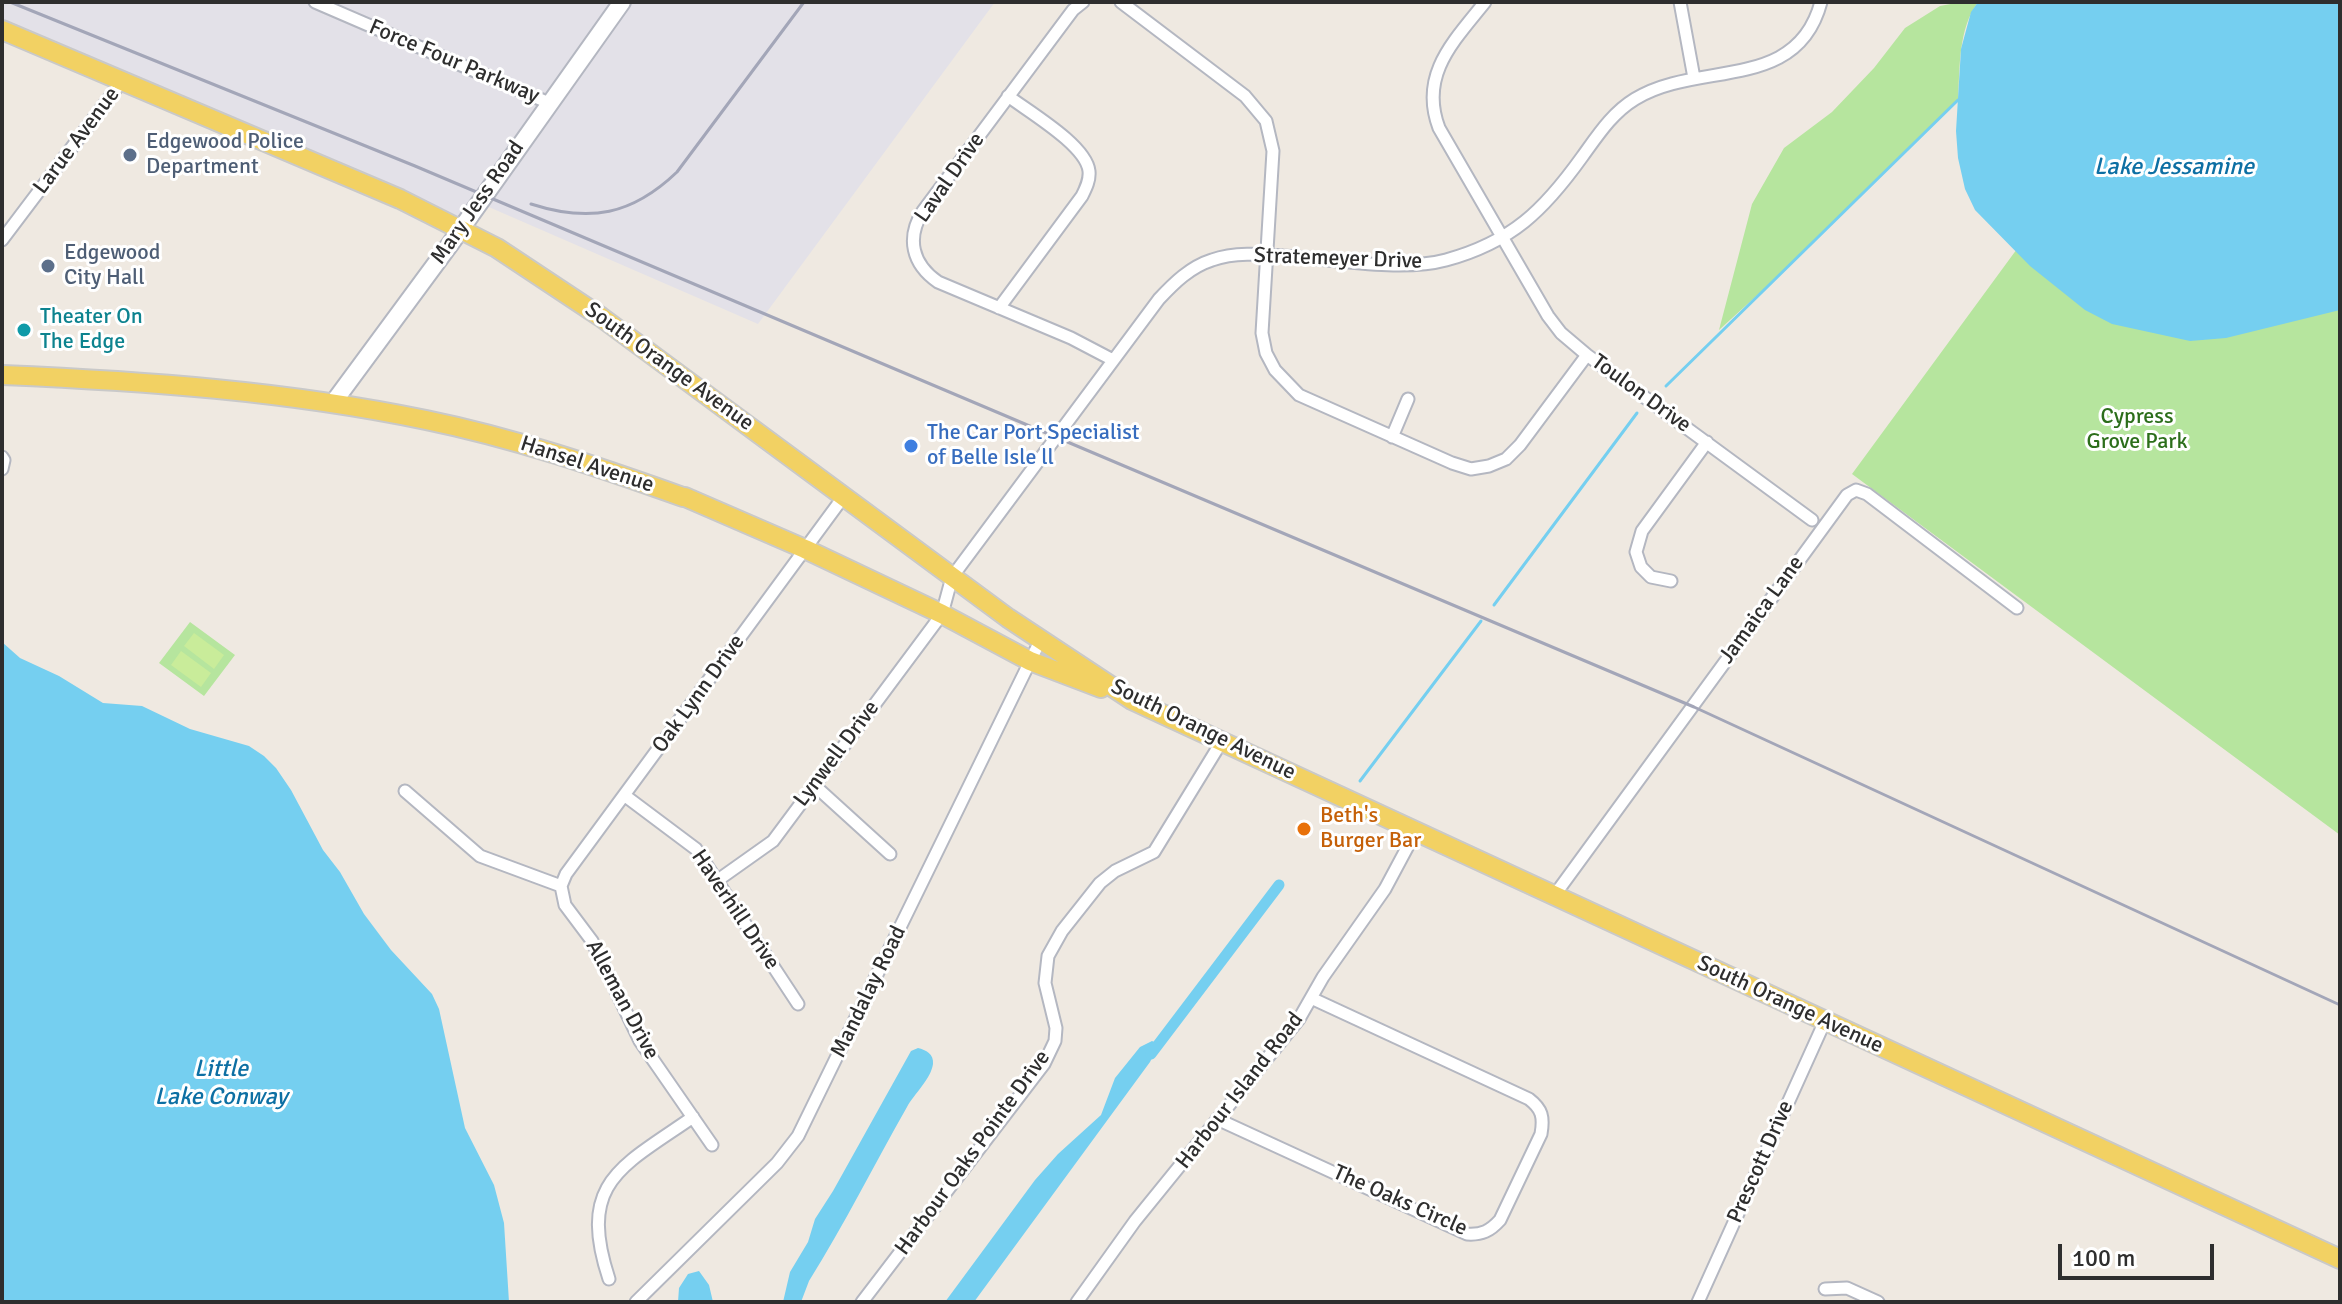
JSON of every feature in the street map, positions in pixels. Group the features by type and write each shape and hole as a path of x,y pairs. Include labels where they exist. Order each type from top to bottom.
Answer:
{"main road":[{"name":"South Orange Avenue","path":"2,30 400,199 461,229 571,295 952,577 1132,700 2340,1259"},
{"name":"Hansel Avenue","path":"2,375 181,384 333,403 427,420 577,460 684,497 805,549 942,614 1030,661 1132,700"}],"street":[{"name":"Force Four Parkway","path":"315,2 549,103"},
{"name":"Mary Jess Road","path":"333,403 622,2"},
{"name":"Laval Drive","path":"1083,2 1073,10 923,211 912,235 917,261 938,282 1071,338 1113,360"},
{"path":"1121,2 1245,96 1266,121 1273,151 1262,333 1266,353 1275,370 1286,384 1306,400 1471,469 1506,459 1520,445 1587,355"},
{"name":"Toulon Drive","path":"1485,2 1442,60 1432,91 1433,111 1439,128 1548,316 1561,333 1587,355 1812,520"},
{"path":"1680,2 1694,78"},
{"name":"Stratemeyer Drive","path":"952,577 1159,299 1191,269 1228,255 1415,264 1443,261 1503,238 1545,205 1621,108 1657,88 1694,78 1747,70 1783,57 1810,30 1821,2"},
{"name":"Larue Avenue","path":"2,240 122,81"},
{"path":"999,308 1082,196 1089,171 1080,152 1008,96"},
{"path":"1392,437 1408,399"},
{"path":"1671,581 1651,577 1641,567 1636,552 1642,531 1707,442"},
{"path":"2,457 2,469"},
{"name":"Jamaica Lane","path":"1554,896 1847,495 1856,490 1867,494 2017,608"},
{"name":"Oak Lynn Drive","path":"561,890 566,874 844,496"},
{"path":"942,614 952,577"},
{"name":"Lynwell Drive","path":"718,880 773,841 942,614"},
{"name":"Mandalay Road","path":"636,1302 777,1163 798,1136 1041,639"},
{"name":"Harbour Oaks Pointe Drive","path":"862,1302 1044,1064 1055,1041 1056,1028 1045,983 1045,968 1062,931 1100,883 1115,871 1154,852 1222,741"},
{"path":"814,785 890,854"},
{"path":"405,791 480,856 561,890"},
{"name":"Haverhill Drive","path":"624,795 696,849 798,1004"},
{"name":"Harbour Island Road","path":"1077,1302 1135,1221 1299,1019 1323,977 1385,889 1416,831"},
{"name":"Alleman Drive","path":"561,890 565,905 592,941 640,1041 712,1145"},
{"name":"The Oaks Circle","path":"1217,1119 1467,1234 1478,1235 1491,1230 1500,1220 1541,1134 1544,1119 1539,1107 1529,1099 1311,998"},
{"name":"Prescott Drive","path":"1698,1302 1825,1021"},
{"path":"609,1279 599,1249 597,1226 598,1207 604,1190 630,1161 693,1117"},
{"path":"1825,1289 1847,1288 1878,1302"}],"shaded area":[{"path":"2,2 995,2 758,324 475,201 459,222 2,21"}],"green space":[{"path":"1978,2 1963,36 1958,100 1719,330 1752,204 1784,148 1832,112 1874,68 1905,28 1940,6"},
{"name":"Cypress Grove Park","path":"2198,2 2340,45 2340,835 1852,474"},
{"path":"190,622 235,655 204,696 159,663"},
{"path":"194,633 224,655 214,669 184,646"},
{"path":"181,651 211,673 201,687 171,665"}],"water":[{"name":"Lake Jessamine","path":"1978,2 2340,2 2340,310 2226,338 2190,341 2112,324 2085,310 2030,266 1975,210 1965,189 1958,158 1956,131 1961,49 1971,12"},
{"name":"Little Lake Conway","path":"2,642 20,658 59,676 103,703 142,706 190,729 249,746 276,768 364,914 391,950 432,994 439,1009 465,1128 494,1185 504,1223 509,1302 2,1302"},
{"path":"1152,1041 1159,1044 1150,1062 974,1302 945,1302 1035,1180 1101,1115 1115,1078 1140,1047"},
{"path":"918,1048 931,1055 933,1064 929,1075 907,1107 809,1281 801,1302 783,1302 790,1272 808,1242 815,1219 911,1051"},
{"path":"699,1271 709,1285 713,1302 678,1302 679,1288 688,1274"}],"waterway":[{"path":"1666,386 1958,100"},
{"path":"1494,605 1637,413"},
{"path":"1360,781 1481,621"},
{"path":"1151,1054 1279,885"}],"railway":[{"path":"10,2 415,166 1694,707 2340,1005"},
{"path":"531,204 552,210 591,214 627,206 644,198 677,172 804,2"}],"place":[{"name":"Edgewood Police Department","path":"130,155"},
{"name":"Edgewood City Hall","path":"48,266"},
{"name":"Theater On The Edge","path":"24,330"},
{"name":"The Car Port Specialist of Belle Isle ll","path":"911,446"},
{"name":"Beth's Burger Bar","path":"1304,829"}]}
